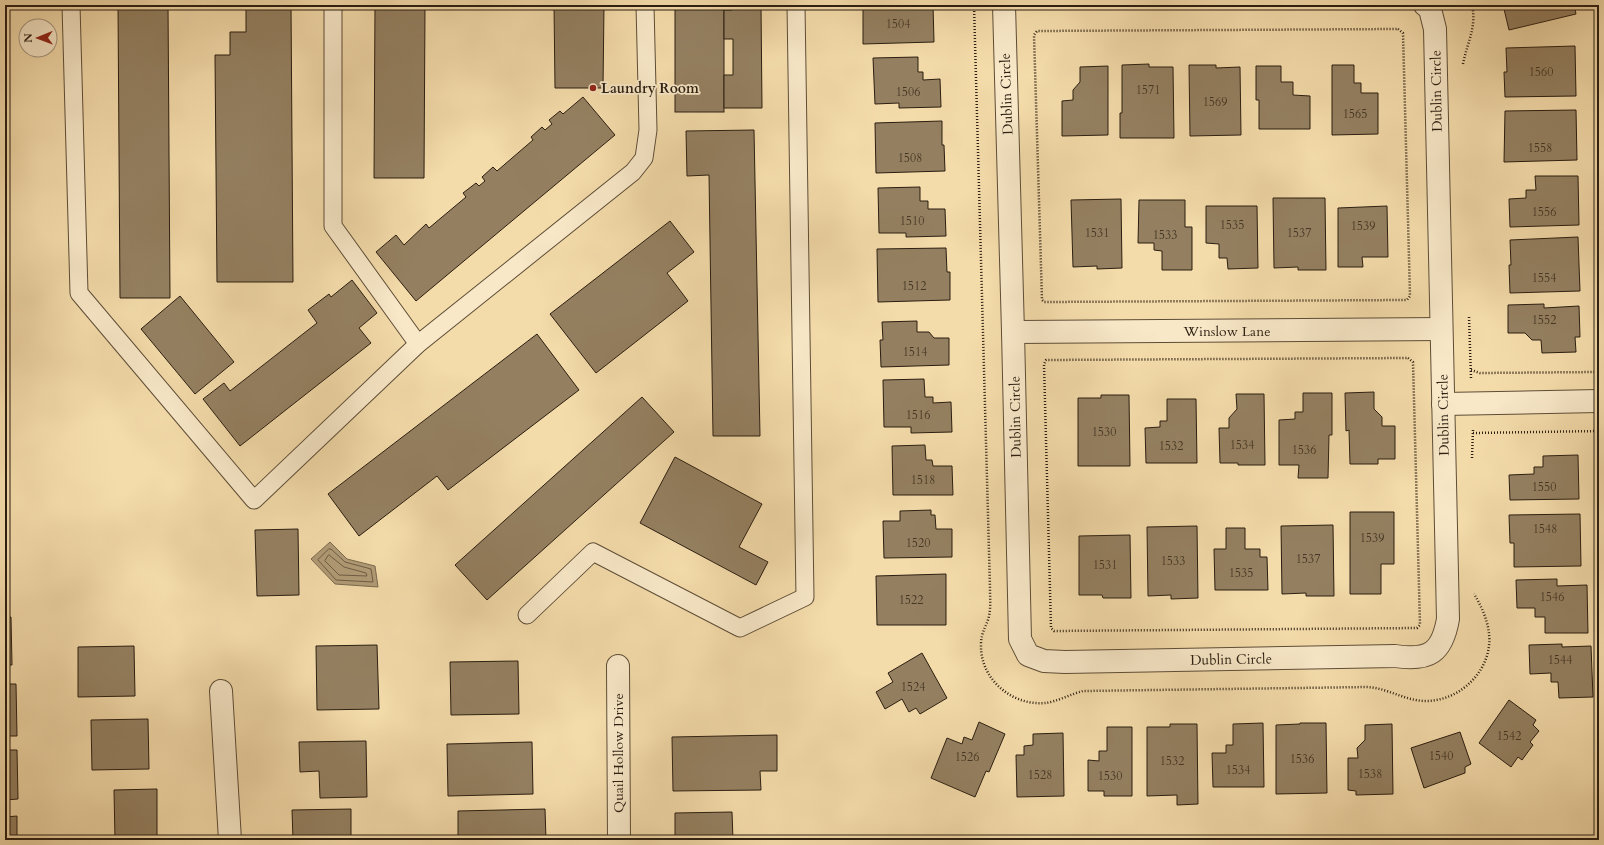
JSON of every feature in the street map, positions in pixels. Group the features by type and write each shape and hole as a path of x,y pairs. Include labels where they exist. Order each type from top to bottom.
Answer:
{"street":[{"name":"Dublin Circle","path":"1004,5 1020,639 1028,655 1044,661 1395,656 1409,658 1421,657 1436,650 1445,636 1448,619 1434,29 1430,9 1426,5"},
{"name":"Winslow Lane","path":"1013,332 1441,329"},
{"path":"1443,404 1599,401"},
{"name":"Quail Hollow Drive","path":"618,666 619,840"},
{"path":"222,691 230,840"}],"lane":[{"path":"71,5 78,293 254,500 418,344 633,172 644,158 648,130 645,5"},
{"path":"333,5 333,226 418,344"},
{"path":"527,615 593,552 740,628 805,597 796,5"}],"path":[{"path":"974,5 990,588 989,616 982,631 981,646 984,665 991,678 1001,689 1014,697 1028,702 1046,703 1083,691 1336,688 1377,688 1408,699 1426,702 1445,699 1464,689 1479,673 1487,659 1490,634 1474,592"},
{"path":"1463,72 1466,51 1473,32 1472,5"},
{"path":"1398,29 1403,33 1410,296 1407,300 1044,302 1042,300 1034,35 1037,31 1398,29"},
{"path":"1469,315 1473,434 1472,464"},
{"path":"1408,358 1413,362 1420,625 1417,628 1054,631 1051,628 1044,364 1046,360 1408,358"},
{"path":"1471,370 1480,373 1599,372"},
{"path":"1473,434 1599,431"}],"water":[{"path":"330,542 347,559 375,566 378,587 335,584 311,559"}],"building":[{"path":"5,5 8,5 9,20 5,20"},
{"path":"118,5 168,5 170,298 120,298"},
{"path":"246,5 291,5 293,282 217,282 215,55 230,55 230,32 246,32"},
{"path":"375,5 425,5 424,178 374,178"},
{"path":"554,5 604,5 603,88 555,88"},
{"path":"675,5 724,5 724,112 675,112"},
{"path":"732,5 761,5 762,108 724,108 724,75 733,75 733,39 724,39 724,10 732,10"},
{"path":"863,5 933,5 934,42 863,44"},
{"path":"1503,5 1574,5 1576,14 1509,30"},
{"path":"1575,46 1576,96 1505,97 1504,72 1507,72 1506,48"},
{"path":"918,57 918,72 923,72 923,80 940,79 941,107 899,108 899,103 875,104 873,58"},
{"path":"1149,64 1149,67 1173,67 1174,138 1120,138 1120,113 1122,113 1122,65"},
{"path":"1189,65 1216,65 1216,68 1240,67 1241,135 1190,136"},
{"path":"1332,65 1354,65 1354,83 1361,83 1361,93 1378,93 1378,134 1332,135"},
{"path":"1108,66 1108,135 1062,136 1062,101 1073,100 1073,90 1080,82 1080,67"},
{"path":"1256,66 1281,66 1281,82 1293,82 1293,95 1310,96 1310,129 1259,129 1259,100 1256,100"},
{"path":"583,97 615,135 416,301 376,252 396,235 404,245 426,224 429,228 466,197 463,193 476,183 479,186 485,181 482,177 493,167 497,171 533,140 531,137 542,127 545,130 552,124 549,120 560,111 563,114"},
{"path":"1576,110 1577,160 1504,162 1505,111"},
{"path":"942,121 942,145 944,145 945,171 876,173 875,123"},
{"path":"754,130 760,436 713,436 709,175 687,176 686,131"},
{"path":"1535,176 1578,176 1579,225 1510,227 1509,199 1526,198 1526,190 1536,190"},
{"path":"920,187 920,201 928,201 928,209 945,209 946,236 906,237 906,233 879,233 878,188"},
{"path":"1273,198 1325,198 1326,270 1298,270 1298,267 1274,268"},
{"path":"1121,199 1122,268 1097,269 1097,266 1073,267 1071,200"},
{"path":"1139,200 1185,200 1185,227 1192,227 1192,270 1162,270 1162,251 1154,250 1154,243 1138,243"},
{"path":"1206,206 1257,206 1258,268 1228,269 1227,258 1219,258 1219,244 1206,243"},
{"path":"1387,206 1388,257 1362,257 1363,267 1338,267 1338,208"},
{"path":"670,221 694,252 667,273 688,301 596,373 550,314"},
{"path":"1578,237 1580,291 1510,293 1510,240"},
{"path":"946,248 947,272 950,272 950,300 878,302 877,249"},
{"path":"352,280 377,313 359,328 371,343 240,446 203,399 224,383 230,391 317,323 308,310 329,294 331,297"},
{"path":"180,296 234,362 195,394 141,329"},
{"path":"1544,304 1544,308 1579,306 1580,337 1575,337 1576,352 1542,353 1541,340 1532,340 1525,333 1508,333 1508,305"},
{"path":"917,321 917,332 929,332 934,338 949,338 949,365 881,367 880,340 883,340 882,322"},
{"path":"537,334 579,390 448,490 437,476 359,536 328,494"},
{"path":"924,379 925,397 933,397 933,403 951,402 952,432 911,433 911,427 884,427 883,380"},
{"path":"1374,392 1374,409 1382,417 1382,426 1395,426 1395,459 1378,459 1378,464 1350,464 1349,430 1346,431 1345,393"},
{"path":"1303,393 1332,393 1332,435 1329,435 1328,478 1298,478 1299,465 1279,465 1279,420 1295,419 1295,412 1303,412"},
{"path":"1236,394 1264,394 1265,465 1220,463 1219,428 1229,428 1229,418 1237,409"},
{"path":"1101,395 1129,395 1130,466 1078,466 1078,398 1101,398"},
{"path":"642,397 674,432 487,600 455,565"},
{"path":"1167,399 1196,399 1197,463 1146,463 1145,428 1160,427 1160,421 1167,421"},
{"path":"925,445 926,460 932,460 933,466 952,466 953,495 893,495 892,446"},
{"path":"1578,455 1579,499 1510,500 1509,475 1534,474 1534,467 1543,467 1543,456"},
{"path":"675,457 762,504 739,547 768,562 756,585 640,523"},
{"path":"5,489 7,489 8,539 5,539"},
{"path":"931,510 931,515 935,515 936,529 952,529 952,557 884,558 883,521 900,521 900,511"},
{"path":"1350,512 1394,512 1394,564 1381,564 1381,594 1350,594"},
{"path":"1580,514 1581,566 1514,567 1514,543 1510,543 1509,515"},
{"path":"1333,525 1334,596 1306,596 1306,593 1282,594 1281,526"},
{"path":"1197,526 1198,598 1171,599 1171,595 1148,596 1147,527"},
{"path":"1226,528 1245,528 1245,549 1260,549 1260,557 1267,557 1268,590 1215,590 1214,549 1226,549"},
{"path":"298,529 299,595 257,596 255,530"},
{"path":"1130,535 1131,598 1103,598 1102,595 1079,595 1079,536"},
{"path":"6,553 7,602 5,602"},
{"path":"946,574 946,625 877,625 876,576"},
{"path":"1557,579 1557,586 1587,585 1588,633 1545,633 1545,617 1535,617 1535,608 1517,608 1516,580"},
{"path":"5,617 11,617 12,665 5,665"},
{"path":"1562,644 1562,647 1591,646 1593,697 1559,698 1558,682 1551,682 1551,673 1530,674 1529,645"},
{"path":"377,645 379,709 317,710 316,646"},
{"path":"134,646 135,696 78,697 78,647"},
{"path":"922,653 947,698 920,714 916,708 909,712 902,699 885,709 876,692 893,682 888,673"},
{"path":"518,661 519,714 451,715 450,662"},
{"path":"5,684 16,684 17,736 5,736"},
{"path":"1509,700 1536,720 1533,725 1539,731 1530,742 1533,745 1522,760 1518,757 1511,767 1479,743"},
{"path":"148,719 149,769 92,770 91,720"},
{"path":"979,722 1005,734 989,772 986,771 975,797 931,778 947,738 962,744 964,737 972,740"},
{"path":"1263,723 1264,787 1213,787 1212,753 1226,753 1226,745 1233,745 1233,724"},
{"path":"1326,723 1327,793 1276,794 1276,725"},
{"path":"1170,724 1197,724 1198,804 1177,805 1177,795 1147,796 1147,727 1170,727"},
{"path":"1392,724 1393,794 1356,795 1356,791 1348,790 1348,758 1358,758 1357,748 1365,740 1365,725"},
{"path":"1107,727 1132,727 1132,796 1104,796 1104,791 1088,791 1088,760 1099,761 1099,751 1107,751"},
{"path":"1460,732 1471,764 1465,767 1465,773 1424,788 1411,748"},
{"path":"1063,733 1064,796 1017,797 1016,755 1024,755 1024,746 1033,745 1033,734"},
{"path":"777,735 777,771 760,771 761,790 673,791 672,737"},
{"path":"366,741 367,797 320,798 319,771 300,772 299,742"},
{"path":"532,742 533,794 448,796 447,744"},
{"path":"5,750 17,750 18,799 5,800"},
{"path":"157,789 157,840 115,840 114,790"},
{"path":"351,809 351,840 293,840 292,810"},
{"path":"545,809 546,840 458,840 458,811"},
{"path":"732,812 733,840 675,840 675,813"},
{"path":"17,816 17,840 5,840 5,817"}],"place":[{"name":"Laundry Room","path":"593,88"}]}
